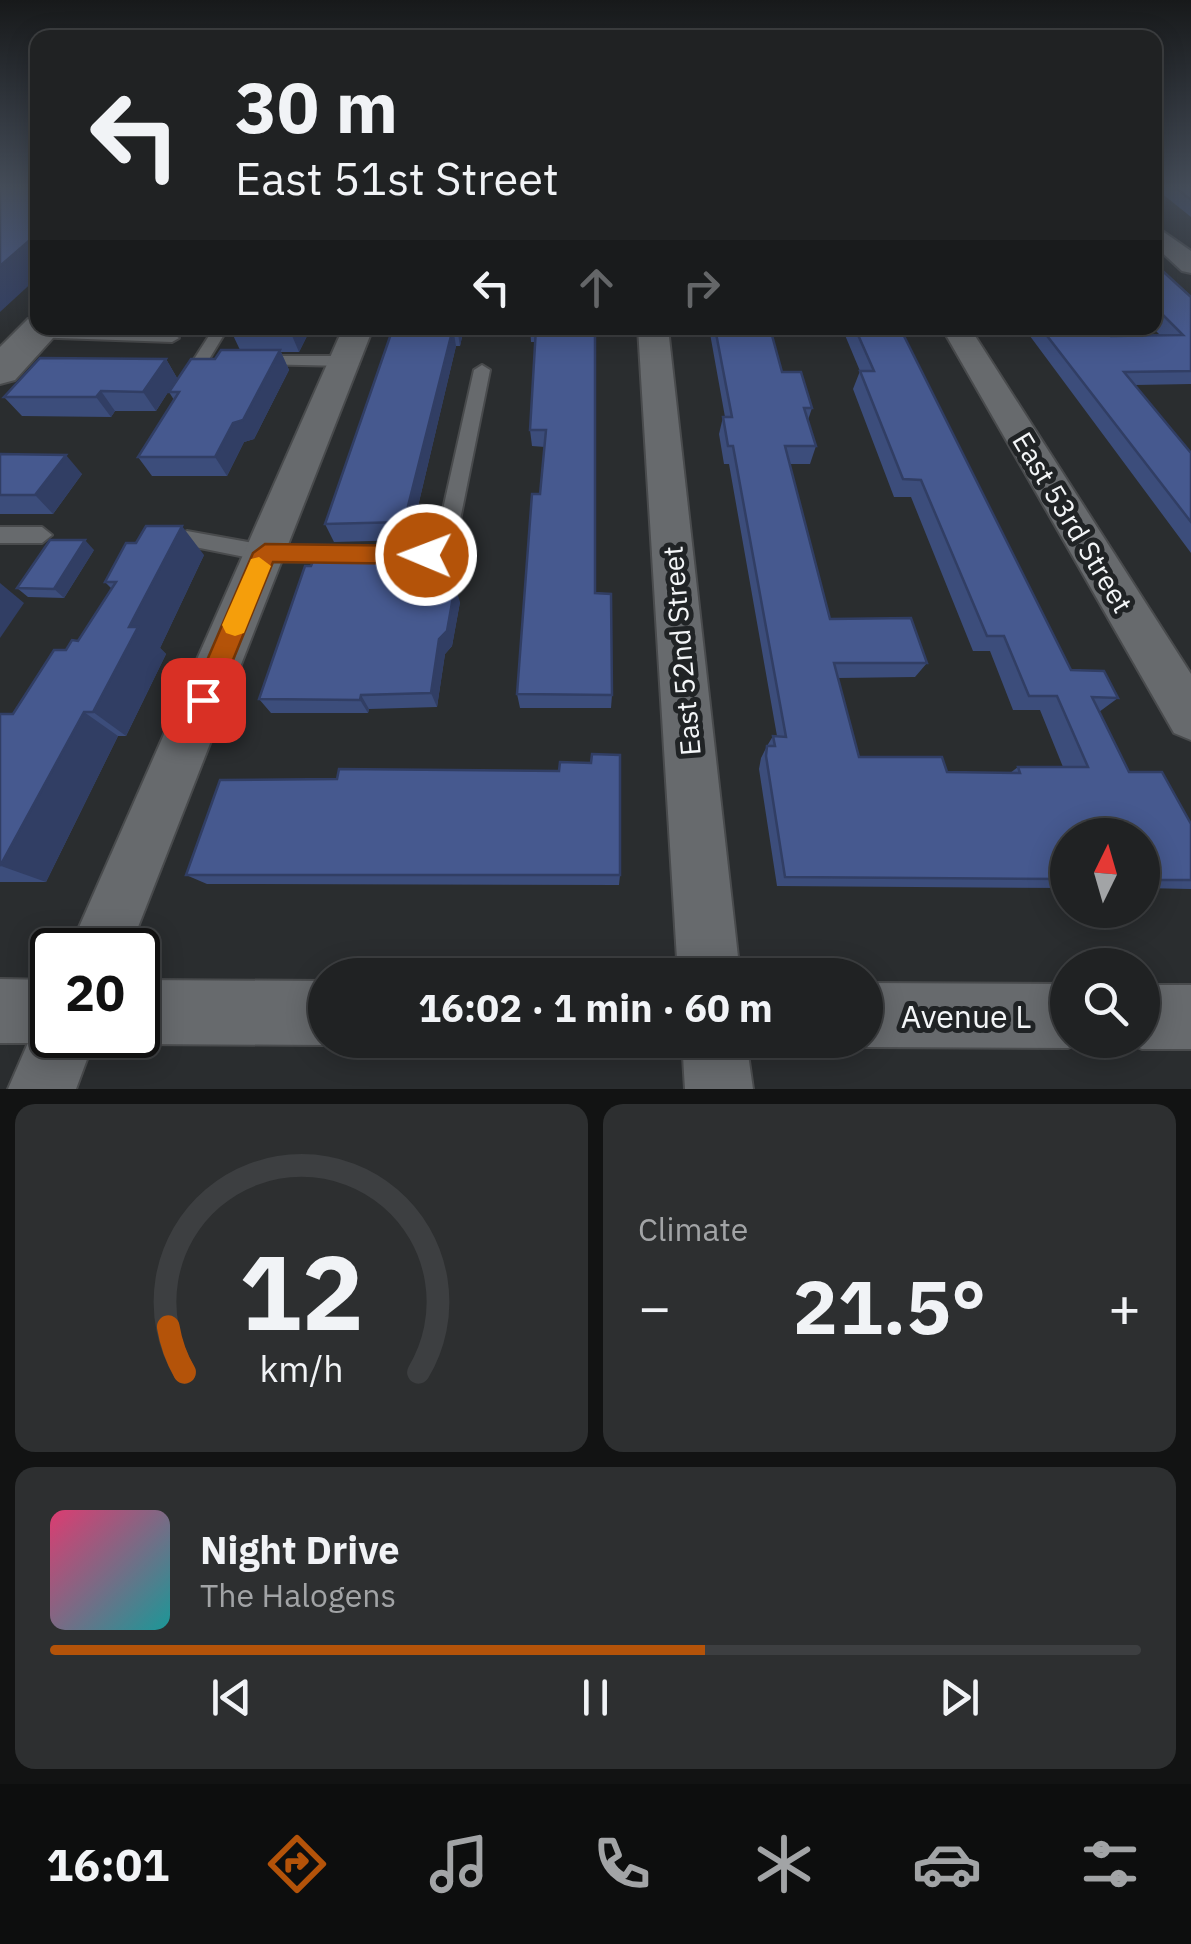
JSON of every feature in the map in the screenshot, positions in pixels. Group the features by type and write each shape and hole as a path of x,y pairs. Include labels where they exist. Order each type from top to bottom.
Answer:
{"main road":[{"path":"0,371 34,335"}],"street":[{"path":"1162,239 1191,265"},
{"name":"East 52nd Street","path":"654,335 708,958"},
{"name":"East 53rd Street","path":"960,335 1191,717"},
{"path":"109,928 351,344"},
{"path":"0,1010 30,1011"},
{"path":"160,1012 308,1013"},
{"name":"Avenue L","path":"883,1016 1050,1016"},
{"path":"1160,1016 1191,1017"},
{"path":"42,1089 55,1058"},
{"path":"715,1058 718,1089"}],"lane":[{"path":"115,335 172,338"},
{"path":"175,401 216,335"},
{"path":"239,361 351,344"},
{"path":"200,360 220,361"},
{"path":"187,539 265,553 426,555 440,546 447,535 482,370"},
{"path":"0,535 42,536"}],"building":[{"path":"0,238 30,238 30,240 0,266"},
{"path":"1162,270 1191,297 1191,371 1124,372 1191,453 1191,522 1046,335 1183,335 1162,314"},
{"path":"391,335 451,335 404,522 325,524"},
{"path":"536,335 595,335 595,593 611,594 612,695 517,694 532,494 540,494 546,430 530,430"},
{"path":"716,335 772,335 782,372 801,372 812,408 804,408 816,446 785,446 830,619 911,618 927,663 834,663 859,757 942,757 947,772 1020,773 1018,767 1088,767 1057,696 1029,696 1004,636 987,636 921,480 903,479 860,371 874,371 858,335 904,335 1071,670 1104,671 1118,698 1092,697 1129,772 1162,772 1191,824 1191,880 1160,880 1160,818 1050,818 1050,879 785,877 766,756 767,746 775,746 773,736 786,737 733,446 728,446 723,417 732,417"},
{"path":"221,350 280,350 243,420 233,423 215,457 138,457 179,392 169,392 191,359 215,359"},
{"path":"40,358 166,359 143,392 101,391 96,397 4,397"},
{"path":"0,454 66,455 35,495 0,495"},
{"path":"146,526 182,526 129,627 138,627 93,712 84,712 0,866 0,714 13,714 54,650 66,650 72,640 78,641 116,582 105,582 126,543 136,543"},
{"path":"50,540 85,540 54,589 17,588"},
{"path":"318,549 398,549 391,585 455,586 447,631 439,639 431,693 361,695 360,700 259,699 305,566 311,566"},
{"path":"592,754 620,755 620,875 186,875 220,780 337,779 339,769 559,771 560,762 591,763"}],"slow traffic":[{"path":"235,625 259,566"}],"route":[{"path":"203,700 265,553 426,555"}]}
